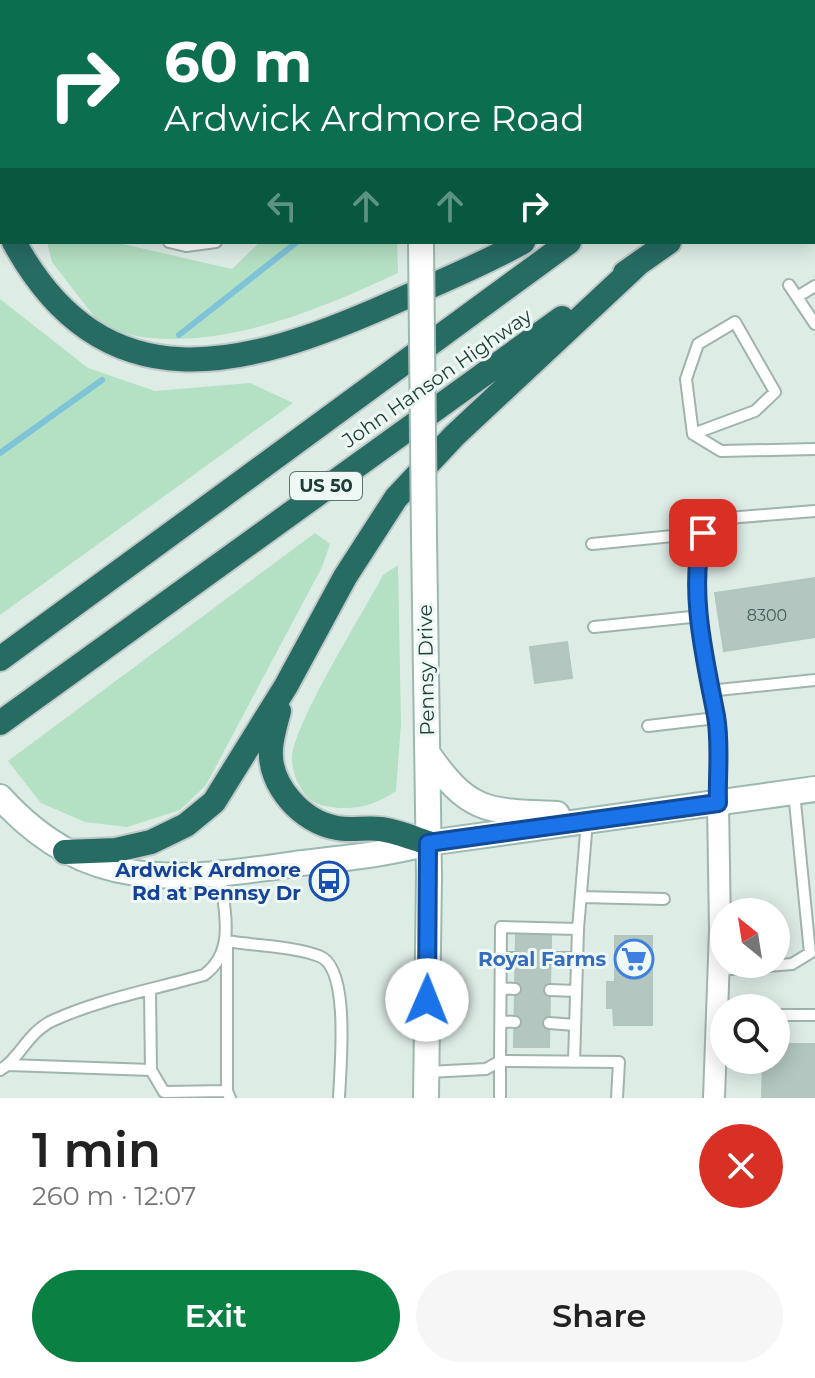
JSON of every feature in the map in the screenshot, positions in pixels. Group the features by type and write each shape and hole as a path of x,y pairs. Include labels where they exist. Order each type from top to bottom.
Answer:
{"highway":[{"path":"15,244 49,298 91,333 153,356 216,359 286,344 340,325 495,258 520,244"},
{"name":"John Hanson Highway","path":"0,659 566,244"},
{"name":"John Hanson Highway","path":"8,717 666,244"},
{"path":"65,852 136,846 167,835 194,819 225,787 286,686 345,577 396,498 454,436 637,265"},
{"path":"286,686 273,736 272,764 277,778 301,811 317,823 336,828 381,829 428,843"}],"main road":[{"name":"Pennsy Drive","path":"421,244 428,754 426,1098"},
{"path":"428,754 448,782 473,804 500,812 616,817"},
{"path":"0,797 40,834 65,852 134,873 220,874 382,855 428,843 805,791"}],"street":[{"path":"718,803 719,898"},
{"path":"714,1098 719,978"}],"lane":[{"path":"178,244 201,244"},
{"path":"789,285 815,324"},
{"path":"797,297 815,286"},
{"path":"735,322 775,392 755,411 693,434 686,379 698,344 735,322"},
{"path":"693,434 721,451 815,449"},
{"path":"592,544 703,533 728,518 815,511"},
{"path":"703,533 696,561 708,691 716,718 718,803"},
{"path":"594,627 701,616"},
{"path":"708,691 815,680"},
{"path":"648,726 716,718"},
{"path":"790,964 810,953 805,791"},
{"path":"574,1062 578,929 587,821"},
{"path":"150,991 151,1070 164,1092 228,1095 227,941 220,874"},
{"path":"581,897 664,899"},
{"path":"500,1098 501,927 578,929"},
{"path":"4,1068 24,1041 52,1021 204,975 216,966 227,941"},
{"path":"227,941 322,956 333,969 341,1000 339,1098"},
{"path":"501,958 516,958"},
{"path":"550,958 577,958"},
{"path":"501,988 515,989"},
{"path":"550,990 576,991"},
{"path":"790,1015 815,1015"},
{"path":"501,1021 515,1022"},
{"path":"549,1023 575,1025"},
{"path":"426,1072 486,1069 500,1061 619,1062 617,1098"},
{"path":"4,1068 151,1070"}],"green space":[{"path":"48,244 123,244 232,269 258,244 397,244 398,273 309,311 246,330 183,339 151,338 103,328 52,262"},
{"path":"0,299 88,368 155,391 250,383 293,403 0,615"},
{"path":"315,533 330,544 322,567 206,785 180,810 127,827 85,822 41,803 8,761"},
{"path":"398,565 401,724 396,791 360,807 321,805 309,798 296,778 292,756 296,739 317,693 383,575"}],"building":[{"path":"815,578 815,637 724,651 715,593"},
{"path":"567,642 572,678 535,683 530,647"},
{"path":"516,934 551,935 549,1047 514,1047"},
{"name":"Royal Farms","path":"615,936 652,936 652,1025 614,1025 613,1008 607,1008 607,982 615,982"},
{"path":"790,1044 815,1044 815,1098 762,1098 763,1074 790,1074"}],"waterway":[{"path":"179,335 294,244"},
{"path":"0,453 102,380"}],"place":[{"name":"Ardwick Ardmore Rd at Pennsy Dr","path":"329,881"},
{"name":"Royal Farms","path":"634,959"}],"route":[{"path":"427,1000 428,843 718,803 716,718 708,691 696,561 703,533"}]}
